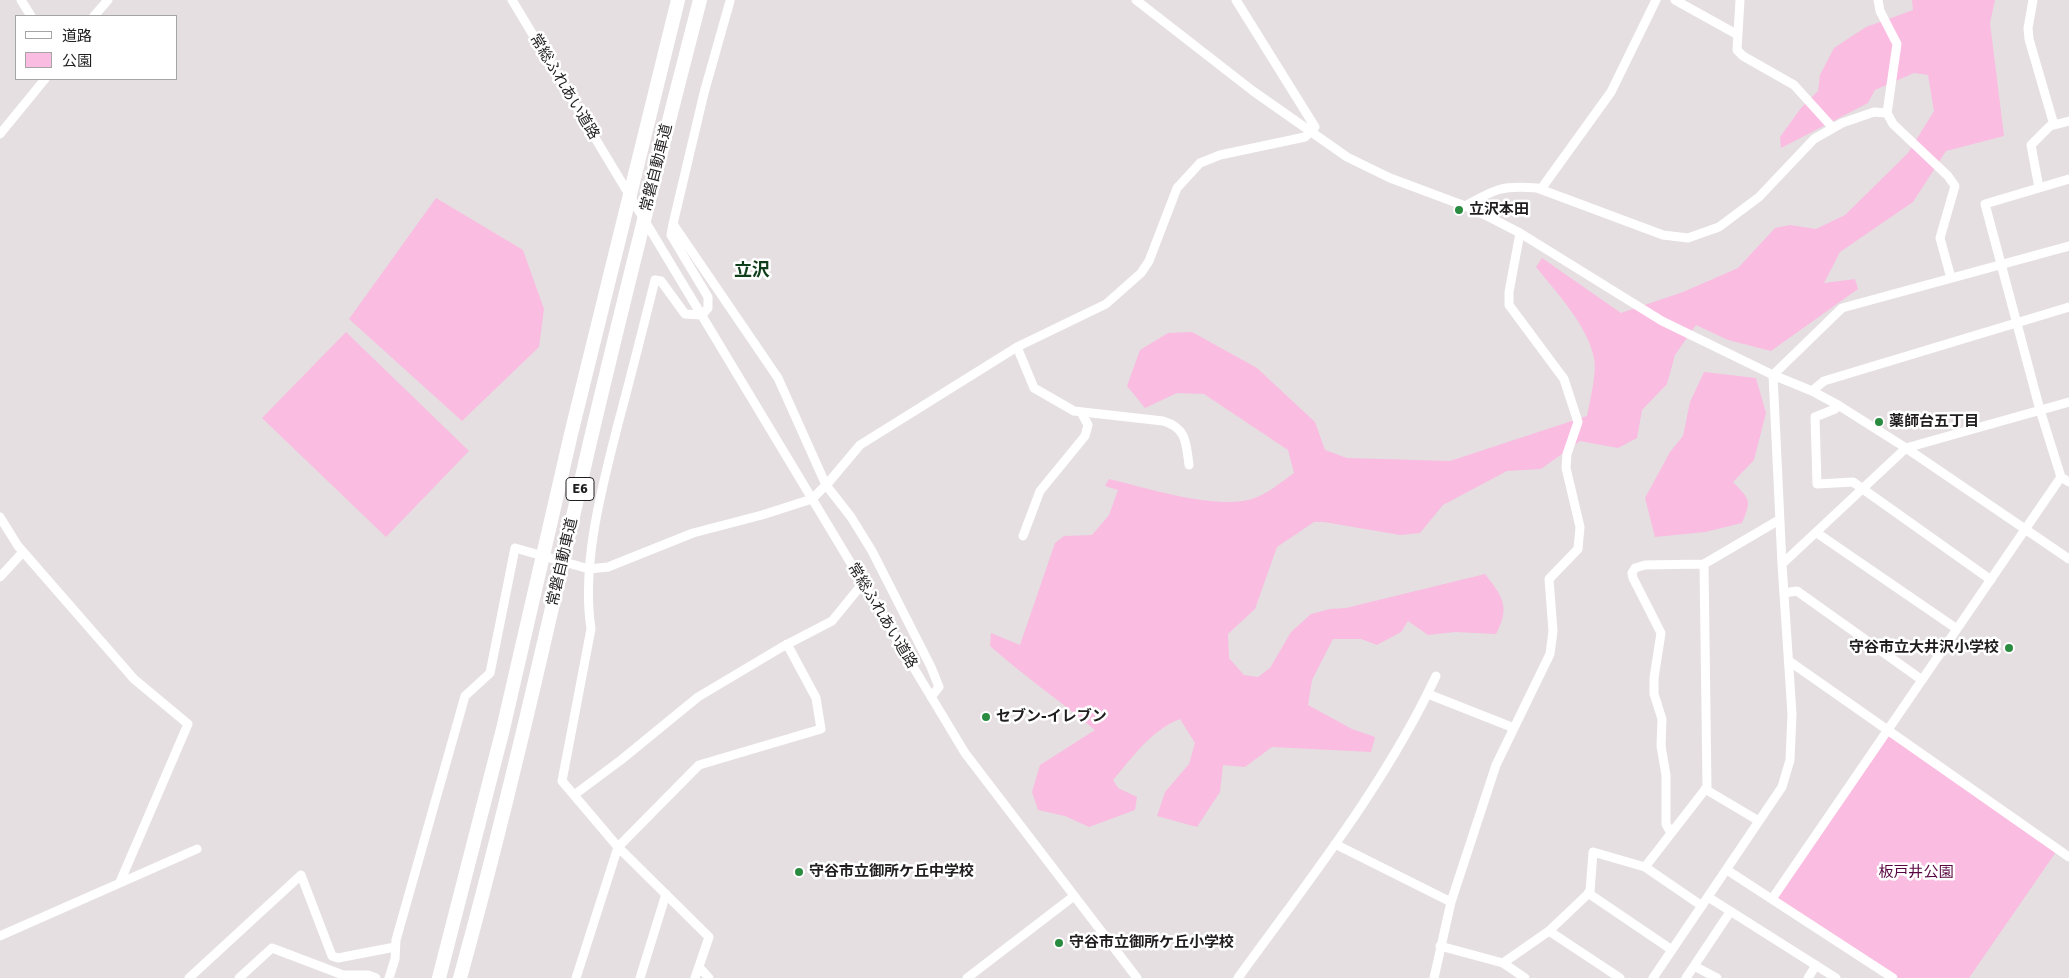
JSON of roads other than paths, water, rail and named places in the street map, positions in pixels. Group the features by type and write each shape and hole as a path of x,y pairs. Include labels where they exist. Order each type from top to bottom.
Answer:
{"highway":[{"name":"常磐自動車道","path":"439,978 503,729 576,415 678,0"},
{"name":"常磐自動車道","path":"460,978 519,751 591,440 700,0"}],"street":[{"path":"21,0 30,15"},
{"path":"95,15 108,0"},
{"name":"常総ふれあい道路","path":"512,0 964,753 1137,978"},
{"path":"695,978 709,936 618,847 562,781 591,629 587,605 589,569 604,481 655,280 661,281 685,314 702,315 708,308 708,297 671,235 704,93 729,0"},
{"path":"1136,0 1253,90 1347,157 1366,167 1465,206 1520,233 1654,316 1838,405 1906,448 2069,559"},
{"path":"390,978 395,959 395,947 465,696 490,673 516,548 589,569 608,567 693,533 762,515 812,499 860,445 1017,347 1106,304 1141,273 1149,261 1177,188 1200,163 1220,155 1305,137 1315,127 1236,0"},
{"path":"1541,189 1611,92 1656,0"},
{"path":"1675,0 1738,35"},
{"path":"1740,0 1736,50 1743,56 1794,85 1832,128"},
{"path":"1878,0 1880,11 1898,44 1887,113 1893,124 1948,176 1955,186 1940,238 1951,278"},
{"path":"2033,0 2028,28 2029,39 2054,125"},
{"path":"0,134 44,80"},
{"path":"1465,206 1492,190 1515,186 1541,189 1663,235 1688,238 1719,227 1759,197 1814,139 1842,123 1874,112 1887,113"},
{"path":"2039,188 2031,145 2050,126 2069,121"},
{"path":"1772,899 2026,529 2065,480 2040,410 1985,204 2069,180"},
{"path":"673,224 778,378 826,485 851,517 872,551 926,658 939,688 930,697"},
{"path":"1434,978 1451,902 1496,765 1550,654 1553,631 1549,579 1578,549 1580,527 1566,468 1567,454 1578,422 1564,379 1509,305 1509,292 1520,233"},
{"path":"1653,978 1782,787 1790,760 1792,722 1779,520 1774,375 1842,308 2069,246"},
{"path":"1812,391 1824,381 2069,307"},
{"path":"1017,347 1034,388 1074,411 1163,421 1174,424 1182,433 1186,444 1188,465"},
{"path":"1782,564 1817,533 1861,488 1906,448 2069,402"},
{"path":"1838,405 1835,409 1815,417 1817,484 1853,482 1991,580"},
{"path":"1023,536 1040,492 1086,436 1088,426 1081,412"},
{"path":"0,517 23,552 134,679 188,724 120,882"},
{"path":"1671,833 1666,824 1666,775 1661,746 1662,720 1654,694 1654,678 1661,633 1632,578 1632,573 1635,568 1645,565 1704,564 1779,520"},
{"path":"1817,533 1957,629"},
{"path":"0,577 23,552"},
{"path":"1645,867 1705,789 1704,564"},
{"path":"574,795 621,760 698,697 787,644 832,621 863,583"},
{"path":"1784,593 1797,591 1922,680"},
{"path":"576,978 618,847 699,765 821,729 816,698 787,644"},
{"path":"1789,661 2069,857"},
{"path":"1238,978 1380,779 1428,694 1436,676"},
{"path":"1428,694 1514,728"},
{"path":"1705,789 1759,821"},
{"path":"1335,844 1451,902"},
{"path":"0,936 197,849"},
{"path":"1503,963 1548,931 1588,894 1593,852 1645,867 1702,906"},
{"path":"1727,870 1893,978"},
{"path":"191,978 301,875 332,956 338,958 395,947"},
{"path":"640,978 666,894"},
{"path":"1588,894 1672,950"},
{"path":"966,978 1074,896"},
{"path":"1708,897 1836,978"},
{"path":"1686,978 1730,912"},
{"path":"1548,931 1620,978"},
{"path":"1440,946 1503,963 1525,978"},
{"path":"239,978 272,948 343,975 368,975 376,978"},
{"path":"1808,978 1816,965"},
{"path":"1694,966 1717,978"},
{"path":"699,967 709,978"}],"place":[{"name":"立沢本田","path":"1459,210"},
{"name":"薬師台五丁目","path":"1879,422"},
{"name":"守谷市立大井沢小学校","path":"2009,648"},
{"name":"セブン-イレブン","path":"986,717"},
{"name":"守谷市立御所ケ丘中学校","path":"799,872"},
{"name":"守谷市立御所ケ丘小学校","path":"1059,943"}],"district":[{"name":"立沢","path":"752,271"}],"park label":[{"name":"板戸井公園","path":"1916,873"}]}
